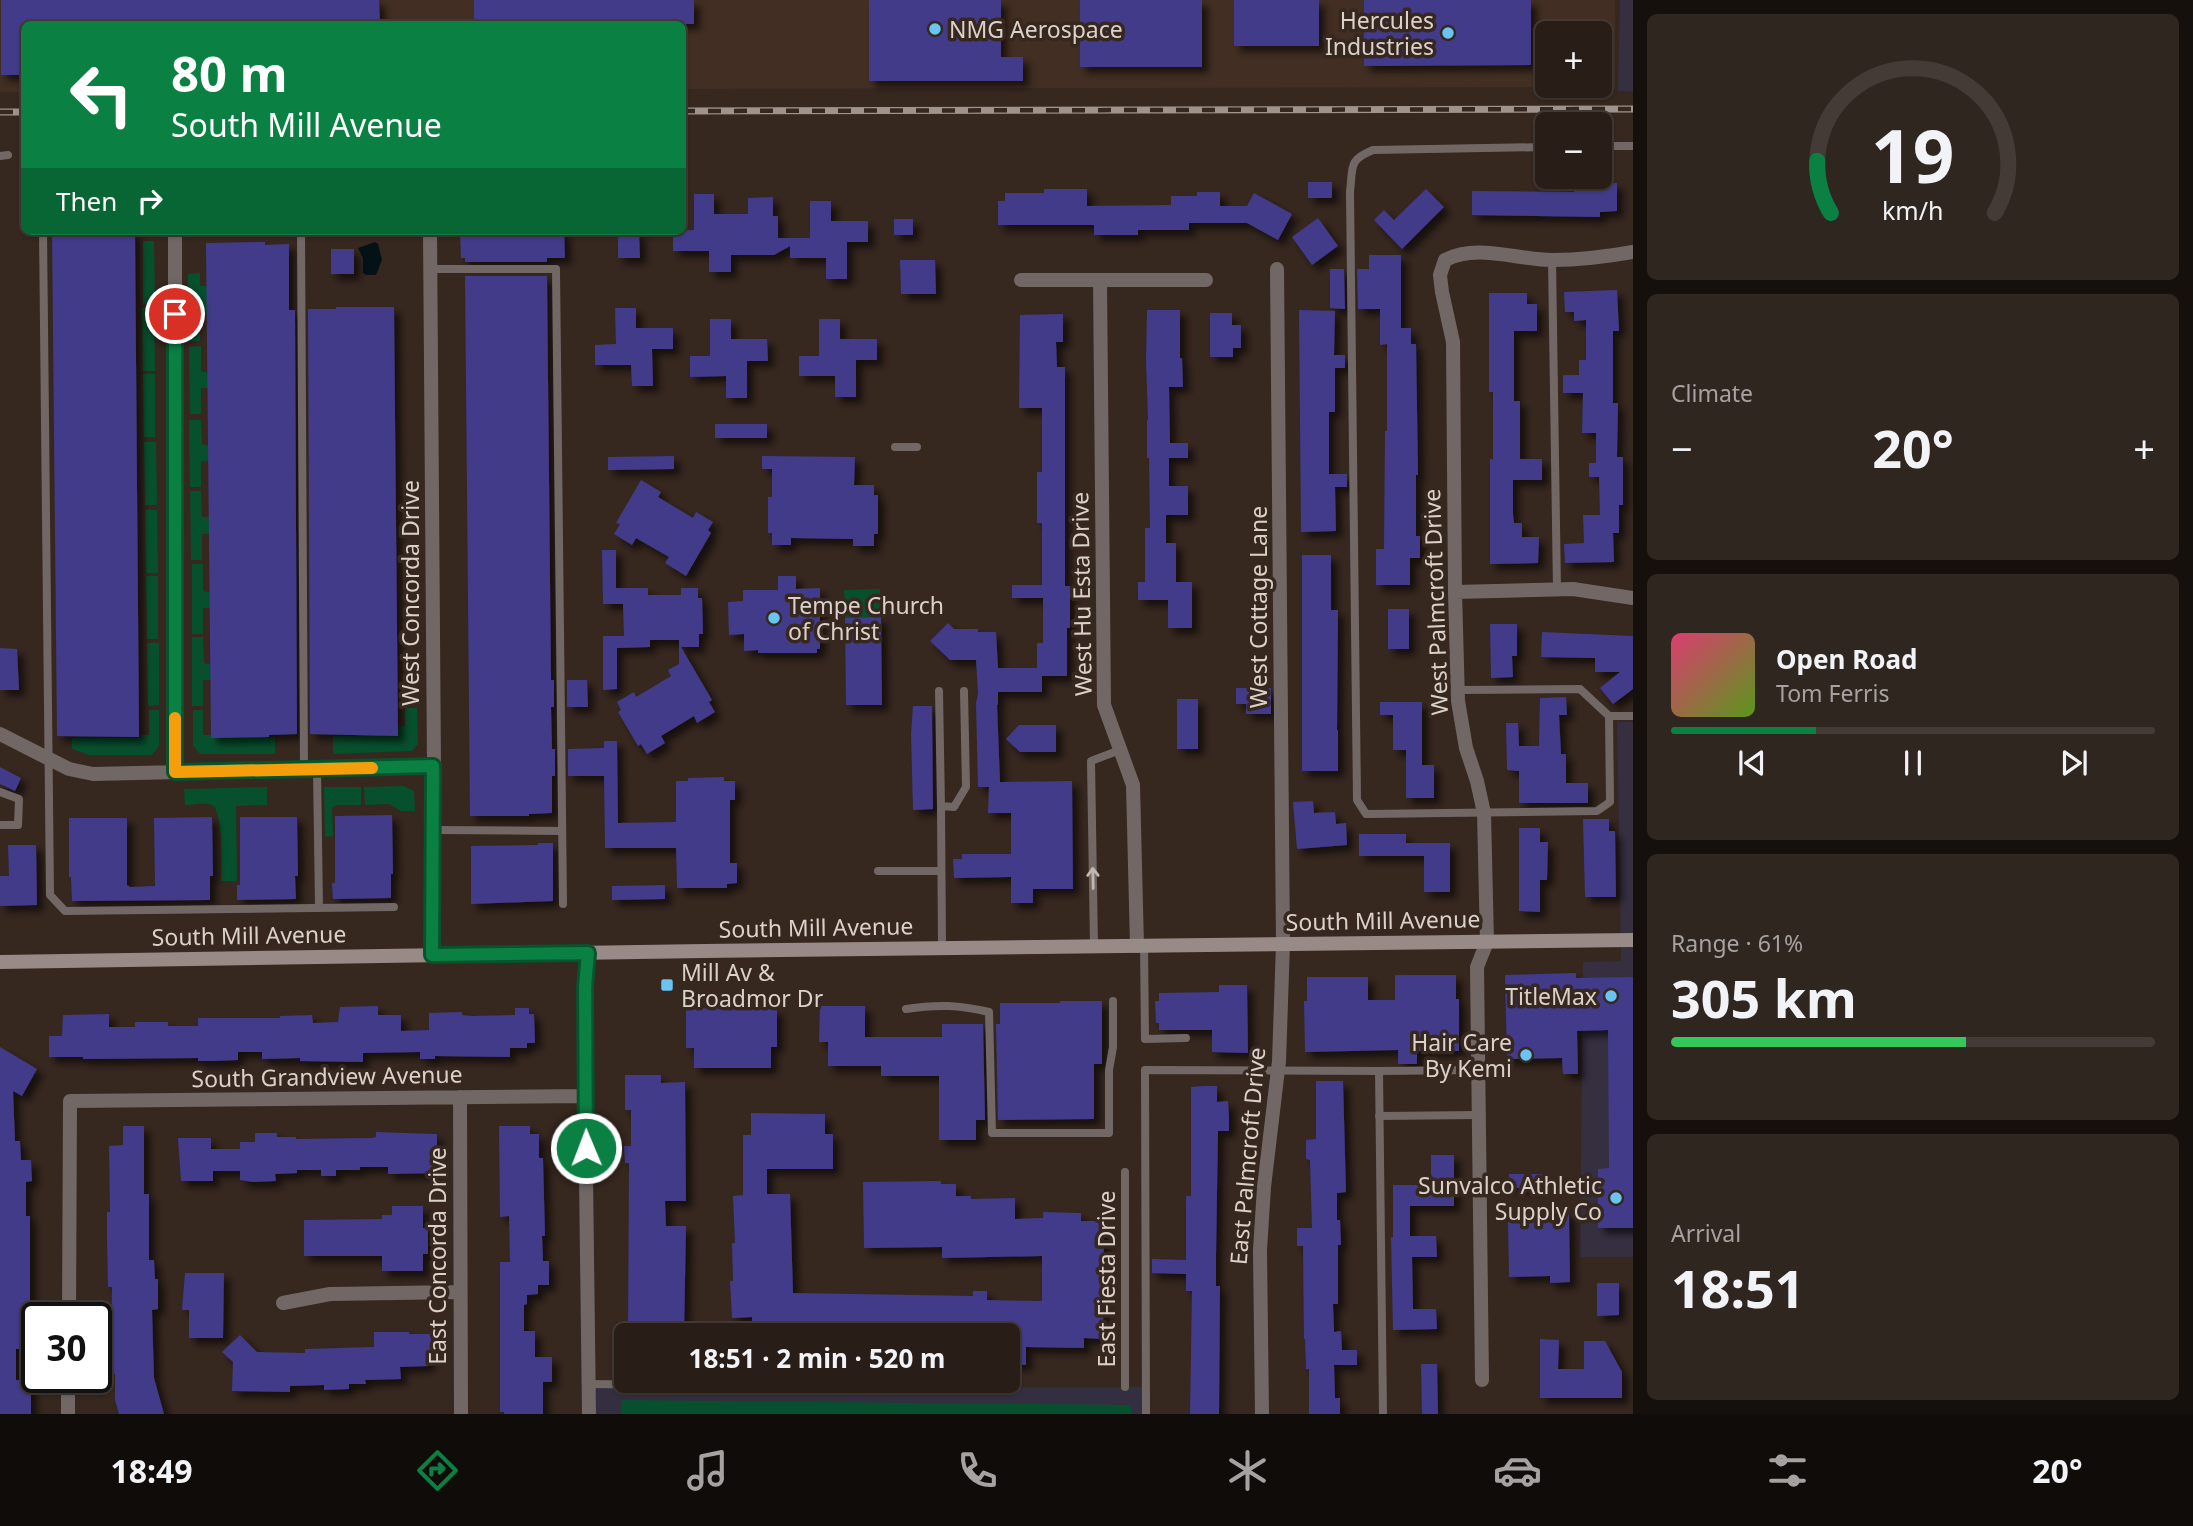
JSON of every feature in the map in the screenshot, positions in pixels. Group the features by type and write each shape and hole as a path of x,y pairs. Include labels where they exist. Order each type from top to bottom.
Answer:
{"main road":[{"name":"South Mill Avenue","path":"0,962 1633,940"}],"street":[{"path":"175,235 175,772"},
{"name":"West Concorda Drive","path":"430,235 432,955"},
{"name":"West Palmcroft Drive","path":"1482,1380 1477,967 1487,942 1484,813 1466,748 1458,690 1453,342 1440,275 1445,260 1458,253 1479,252 1552,260"},
{"path":"1552,260 1597,258 1633,252"},
{"name":"West Cottage Lane","path":"1278,269 1283,944"},
{"path":"1021,280 1206,280"},
{"name":"West Hu Esta Drive","path":"1100,280 1104,705 1133,785 1140,946"},
{"path":"1455,592 1573,589 1633,598"},
{"path":"0,734 69,769 93,774 433,766"},
{"name":"East Palmcroft Drive","path":"1262,1414 1260,1250 1264,1187 1278,1070 1283,944"},
{"path":"588,953 585,987 585,1096 589,1414"},
{"name":"South Grandview Avenue","path":"69,1302 70,1101 585,1096"},
{"name":"East Concorda Drive","path":"460,1097 461,1414"},
{"path":"283,1303 330,1294 460,1292"},
{"path":"68,1393 68,1414"}],"lane":[{"path":"1612,146 1633,146"},
{"path":"1535,147 1373,150 1358,156 1353,163 1350,192 1357,800 1366,814 1597,811 1610,802 1609,716"},
{"path":"43,235 50,895 65,911 394,907"},
{"path":"301,235 310,770 319,908"},
{"path":"1552,260 1557,590"},
{"path":"430,269 556,269 563,904"},
{"path":"895,447 917,447"},
{"path":"1458,690 1580,689 1609,716 1633,716"},
{"path":"939,691 942,948"},
{"path":"940,806 954,807 966,787 964,691"},
{"path":"1094,946 1091,761 1120,750"},
{"path":"0,792 19,799 18,825 0,825"},
{"path":"433,830 562,831"},
{"path":"878,871 940,871"},
{"path":"1140,946 1145,1039 1186,1038"},
{"path":"906,1009 931,1005 959,1005 989,1012 992,1133 1109,1133 1113,1002"},
{"path":"1146,1414 1144,1070 1479,1070"},
{"path":"1379,1071 1383,1414"},
{"path":"1379,1116 1479,1115"},
{"name":"East Fiesta Drive","path":"1125,1171 1125,1387"},
{"path":"589,1384 614,1384"}],"shaded area":[{"path":"0,0 1615,0 1615,87 1612,87 1612,21 1535,21 1535,87 686,89 686,21 21,21 21,92 0,92"},
{"path":"1620,0 1633,0 1633,91 1618,91"},
{"path":"375,242 382,260 376,275 366,275 363,273 363,258 358,248"},
{"path":"1617,722 1633,722 1633,1257 1580,1257 1583,962 1621,961"},
{"path":"589,1384 614,1384 614,1393 1020,1393 1020,1387 1146,1387 1146,1414 589,1414"}],"green space":[{"path":"143,241 154,241 155,304 143,304"},
{"path":"200,273 200,286 207,286 271,314 200,315 200,341 189,341 188,274"},
{"path":"142,308 154,308 155,371 143,371"},
{"path":"201,346 201,371 271,387 201,388 201,414 190,414 189,347"},
{"path":"143,374 155,374 155,437 144,437"},
{"path":"189,420 201,420 202,444 272,460 201,461 201,487 190,487"},
{"path":"144,442 156,442 157,505 145,505"},
{"path":"190,491 201,491 202,517 272,533 202,534 202,560 191,560"},
{"path":"145,510 157,510 158,573 146,573"},
{"path":"192,564 203,564 203,591 274,607 203,608 203,634 192,634"},
{"path":"146,576 158,576 158,639 147,639"},
{"path":"880,589 881,617 845,618 844,590"},
{"path":"192,637 203,637 204,663 274,679 203,680 203,706 192,706"},
{"path":"147,643 159,643 159,705 148,706"},
{"path":"405,708 417,708 418,744 412,751 333,754 333,736 397,736 398,727 405,726"},
{"path":"149,710 159,710 159,746 152,755 89,755 72,749 72,738 141,738 141,735 149,735"},
{"path":"193,710 203,710 203,735 211,735 211,738 275,737 275,754 200,754 193,746"},
{"path":"404,786 414,791 415,811 401,811 389,804 365,805 364,787"},
{"path":"267,787 267,805 236,806 237,881 221,881 221,841 216,810 209,804 185,805 184,789"},
{"path":"324,787 361,787 361,805 336,805 332,808 333,836 325,837"},
{"path":"621,1400 1131,1405 1131,1414 621,1414"}],"building":[{"path":"1,0 379,0 380,21 21,21 21,75 1,75"},
{"path":"474,0 694,0 694,24 686,24 686,21 474,21"},
{"name":"NMG Aerospace","path":"869,0 1001,0 1001,57 1023,57 1023,81 869,81"},
{"path":"1080,0 1202,0 1202,67 1080,67"},
{"path":"1234,0 1319,0 1319,46 1234,46"},
{"name":"Hercules Industries","path":"1364,0 1531,0 1531,65 1364,66"},
{"path":"1308,182 1332,182 1332,198 1308,198"},
{"path":"1612,183 1617,183 1617,211 1600,212 1600,217 1472,215 1472,191 1574,192 1574,189 1612,189"},
{"path":"1044,189 1087,189 1087,206 1171,205 1171,196 1197,196 1197,192 1220,192 1220,206 1247,206 1254,193 1292,214 1278,240 1247,223 1189,223 1189,230 1138,230 1138,235 1094,235 1094,225 998,225 998,201 1005,201 1005,193 1044,193"},
{"path":"1426,189 1444,207 1402,249 1374,220 1384,210 1394,220"},
{"path":"694,194 714,194 714,214 748,214 748,198 773,197 773,216 778,216 778,238 810,238 810,201 831,201 831,221 868,221 868,242 847,242 847,279 826,279 826,258 790,258 790,246 774,255 731,255 731,272 709,272 709,251 673,251 673,235 686,235 686,230 694,230"},
{"path":"1318,218 1338,246 1312,265 1292,237"},
{"path":"894,219 913,219 913,235 894,235"},
{"path":"52,235 135,235 139,737 57,736"},
{"path":"460,235 564,235 565,258 547,258 547,262 465,262 465,258 461,258"},
{"path":"618,235 639,235 640,258 618,258"},
{"path":"265,242 265,245 289,244 289,310 295,310 297,734 211,738 206,243"},
{"path":"331,249 354,249 354,274 331,274"},
{"path":"1369,255 1401,255 1401,328 1411,328 1411,344 1416,344 1416,536 1420,536 1420,558 1410,558 1410,585 1376,585 1376,549 1384,549 1387,344 1380,345 1380,309 1358,309 1357,269 1369,269"},
{"path":"900,260 935,260 936,294 901,294"},
{"path":"1330,269 1344,269 1345,309 1330,308"},
{"path":"465,276 547,276 551,680 554,680 554,707 551,707 552,749 555,749 552,813 529,816 470,816"},
{"path":"1617,290 1619,331 1613,331 1613,403 1618,403 1617,457 1623,457 1623,505 1619,505 1619,533 1613,533 1614,562 1565,563 1564,544 1584,543 1583,515 1600,515 1599,477 1589,477 1589,463 1596,463 1596,433 1582,433 1583,393 1563,393 1563,375 1579,375 1579,360 1586,360 1586,320 1574,321 1574,312 1565,312 1564,292"},
{"path":"1489,293 1527,293 1527,304 1537,304 1537,331 1514,331 1514,401 1520,401 1520,459 1542,459 1542,480 1513,480 1513,514 1514,523 1522,523 1522,537 1539,537 1538,563 1490,564 1493,392 1489,392"},
{"path":"394,307 398,736 310,734 308,309"},
{"path":"615,308 636,308 636,328 673,328 673,349 652,349 653,386 632,386 631,365 595,365 595,345 616,344"},
{"path":"1147,310 1180,310 1183,387 1169,387 1170,443 1188,443 1188,458 1169,458 1169,486 1188,486 1188,515 1166,515 1166,543 1176,543 1176,582 1192,582 1192,628 1168,628 1168,600 1138,600 1138,582 1145,582 1145,528 1150,528"},
{"path":"1299,310 1335,311 1334,355 1345,355 1345,368 1335,368 1335,412 1329,412 1329,474 1347,474 1347,487 1335,487 1336,531 1301,532"},
{"path":"1210,313 1232,313 1232,325 1241,325 1241,348 1233,348 1233,357 1210,357"},
{"path":"1063,314 1063,342 1056,342 1057,367 1065,367 1065,586 1070,586 1067,676 1042,676 1042,692 998,692 997,705 1000,782 1072,781 1073,889 1033,889 1033,903 1011,903 1011,877 954,878 953,859 962,859 962,854 1011,854 1011,813 988,813 989,787 978,787 976,660 950,660 930,641 948,623 954,629 996,632 998,668 1037,668 1037,643 1043,643 1043,598 1012,598 1012,585 1042,585 1042,523 1037,523 1037,472 1042,472 1042,408 1019,408 1020,315"},
{"path":"710,319 731,319 731,339 767,339 768,361 747,361 747,398 726,398 726,376 690,377 690,356 710,356"},
{"path":"819,319 840,319 840,339 877,339 877,360 856,360 856,397 835,397 835,376 799,376 799,356 819,356"},
{"path":"715,424 767,424 767,438 715,438"},
{"path":"674,456 674,469 608,470 608,457"},
{"path":"762,456 855,457 854,485 874,485 874,495 878,495 878,534 874,534 874,546 853,546 853,539 791,538 791,545 772,545 772,533 768,533 768,497 772,497 772,469 762,469"},
{"path":"641,480 661,492 658,497 693,518 696,512 713,522 708,530 711,533 686,576 665,563 669,557 636,538 632,545 614,534 620,524 616,523"},
{"path":"602,550 616,550 616,588 648,588 648,595 681,595 681,588 698,588 698,598 702,598 703,634 699,634 699,647 681,647 712,700 709,702 715,712 697,723 694,716 661,736 665,743 647,754 641,744 638,746 618,712 621,710 617,702 634,692 636,697 671,676 668,670 679,664 679,640 650,640 650,647 617,648 617,689 603,690 603,636 624,636 623,604 603,604"},
{"path":"1302,555 1331,555 1331,610 1338,610 1338,771 1302,771"},
{"name":"Tempe Church of Christ","path":"778,576 796,576 796,589 820,588 820,649 817,649 817,653 744,651 744,634 729,635 728,602 743,601 743,590 778,590"},
{"path":"1388,609 1409,609 1409,649 1388,649"},
{"path":"881,617 882,705 846,705 845,618"},
{"path":"1490,624 1517,624 1517,656 1512,656 1513,677 1491,678"},
{"path":"1542,632 1633,636 1633,689 1613,704 1600,688 1620,672 1595,672 1595,658 1541,657"},
{"path":"0,648 17,649 19,690 0,690"},
{"path":"567,680 587,680 588,707 567,707"},
{"path":"1236,688 1271,688 1271,714 1246,714 1246,704 1236,704"},
{"path":"1566,697 1567,715 1559,715 1561,754 1566,754 1566,783 1588,783 1588,803 1519,803 1519,771 1507,770 1506,723 1518,723 1519,746 1539,746 1540,698"},
{"path":"1177,699 1198,699 1198,749 1177,749"},
{"path":"1380,702 1422,702 1422,765 1434,765 1434,798 1406,798 1406,750 1393,750 1393,715 1380,715"},
{"path":"913,706 932,706 933,809 913,810"},
{"path":"1019,725 1056,725 1056,752 1020,752 1006,739"},
{"path":"604,741 617,741 618,823 676,822 676,781 724,777 724,781 735,781 735,800 730,800 730,863 737,863 737,883 727,884 727,888 677,888 676,848 605,848 604,776 568,776 568,749 604,748"},
{"path":"0,767 21,778 15,791 0,784"},
{"path":"1313,801 1314,813 1335,812 1336,824 1346,823 1347,845 1297,849 1293,802"},
{"path":"392,815 391,898 333,899 335,816"},
{"path":"212,817 213,876 210,876 210,900 72,901 69,877 69,818 127,818 127,885 130,887 155,886 154,818"},
{"path":"240,817 297,817 296,899 237,900 237,885 240,885"},
{"path":"1583,819 1609,819 1609,831 1615,831 1616,897 1585,897"},
{"path":"1519,828 1540,828 1540,842 1548,842 1547,880 1540,880 1540,912 1519,911"},
{"path":"1359,834 1406,834 1406,843 1450,843 1450,892 1424,892 1424,856 1359,856"},
{"path":"553,843 553,901 471,904 471,846"},
{"path":"8,845 36,845 37,905 0,906 0,876 9,876"},
{"path":"665,885 665,899 612,900 612,886"},
{"path":"1576,973 1576,978 1633,977 1633,1228 1598,1228 1598,1169 1609,1168 1608,1030 1577,1031 1578,1074 1563,1074 1562,1058 1507,1059 1505,975"},
{"path":"1395,975 1456,975 1459,1051 1417,1051 1417,1064 1398,1064 1398,1050 1305,1052 1304,1001 1307,1001 1307,977 1368,977 1368,1000 1395,1000"},
{"path":"1219,985 1247,985 1248,1053 1212,1052 1212,1030 1159,1030 1155,1001 1159,1001 1159,993 1219,992"},
{"path":"1102,1001 1102,1064 1094,1064 1094,1119 998,1120 996,1024 1000,1024 1000,1003"},
{"path":"378,1006 378,1015 401,1015 401,1031 429,1030 429,1013 515,1015 515,1008 529,1008 529,1014 534,1014 535,1043 527,1043 527,1048 510,1048 510,1057 435,1056 435,1059 420,1059 420,1052 363,1053 363,1062 300,1061 300,1058 262,1059 262,1052 238,1052 238,1060 214,1061 198,1061 198,1058 49,1057 49,1036 62,1036 63,1015 109,1014 109,1027 135,1027 135,1022 198,1026 198,1018 280,1018 312,1015 313,1023 338,1022 340,1007"},
{"path":"820,1006 865,1006 865,1037 942,1037 942,1024 983,1024 985,1120 976,1120 976,1140 939,1140 939,1076 881,1076 881,1066 828,1066 828,1042 819,1042"},
{"path":"686,1008 777,1009 777,1047 771,1047 771,1068 694,1068 694,1048 686,1048"},
{"path":"0,1047 37,1069 22,1096 13,1091 15,1141 20,1141 21,1160 31,1160 32,1181 26,1182 26,1216 30,1216 30,1302 21,1302 21,1349 16,1349 16,1380 21,1380 21,1393 31,1393 31,1414 0,1414"},
{"path":"625,1075 661,1075 661,1083 685,1082 686,1201 665,1201 666,1226 686,1226 684,1323 628,1323 629,1163 625,1163 624,1146 631,1146 631,1110 625,1110"},
{"path":"1316,1081 1343,1081 1346,1192 1337,1193 1341,1245 1338,1245 1338,1304 1333,1304 1334,1332 1341,1331 1342,1350 1357,1350 1357,1365 1334,1365 1335,1398 1340,1398 1340,1414 1309,1414 1309,1369 1306,1369 1304,1339 1303,1246 1297,1246 1297,1228 1312,1228 1310,1160 1306,1159 1306,1140 1316,1139"},
{"path":"1217,1086 1217,1102 1228,1101 1229,1118 1229,1131 1218,1131 1216,1286 1220,1286 1219,1414 1190,1414 1192,1291 1186,1291 1186,1274 1152,1273 1152,1259 1186,1260 1186,1196 1191,1196 1191,1087"},
{"path":"751,1113 825,1114 825,1134 833,1134 833,1169 767,1169 767,1194 790,1194 793,1293 973,1296 973,1291 987,1291 987,1300 1042,1301 1042,1256 942,1258 942,1247 864,1248 863,1182 941,1181 941,1184 956,1184 956,1196 971,1196 971,1199 1015,1198 1015,1219 1043,1218 1043,1212 1081,1213 1081,1221 1104,1221 1103,1339 1084,1338 1084,1348 1026,1347 1026,1365 1020,1365 1020,1323 752,1323 752,1317 732,1318 730,1281 733,1281 732,1243 735,1243 733,1196 743,1195 743,1135 751,1135"},
{"path":"123,1126 144,1126 144,1194 149,1194 149,1260 154,1260 155,1279 158,1279 158,1309 152,1310 154,1378 164,1414 119,1414 115,1400 115,1374 112,1374 112,1287 108,1287 109,1146 123,1145"},
{"path":"499,1126 530,1126 530,1134 539,1134 539,1158 543,1158 543,1261 549,1261 549,1285 538,1285 538,1294 527,1295 527,1304 524,1305 524,1331 535,1331 535,1357 552,1357 552,1382 543,1382 543,1414 500,1412 500,1262 510,1262 509,1216 500,1217"},
{"path":"376,1132 437,1134 437,1173 388,1174 388,1167 360,1167 360,1170 336,1170 336,1176 321,1176 321,1170 297,1170 297,1173 275,1174 276,1181 253,1182 240,1180 240,1171 213,1171 213,1181 181,1181 178,1138 211,1138 211,1149 240,1149 240,1142 255,1142 255,1133 277,1133 277,1137 296,1139 371,1138 376,1137"},
{"path":"1431,1155 1454,1155 1454,1206 1410,1206 1410,1236 1436,1236 1437,1257 1412,1257 1413,1309 1436,1309 1437,1329 1393,1330 1393,1185 1431,1185"},
{"path":"1509,1174 1542,1174 1542,1188 1509,1188"},
{"path":"392,1206 423,1206 423,1228 428,1228 428,1254 423,1254 423,1271 382,1271 382,1256 304,1256 304,1220 382,1219 382,1215 392,1215"},
{"path":"1550,1212 1569,1212 1570,1282 1550,1283 1550,1276 1509,1277 1508,1222 1550,1221"},
{"path":"185,1273 224,1273 223,1338 189,1338 189,1310 182,1310"},
{"path":"1597,1283 1619,1283 1619,1315 1597,1316"},
{"path":"374,1332 431,1334 432,1359 428,1359 428,1366 400,1367 401,1379 365,1380 366,1384 349,1384 349,1389 324,1390 324,1385 290,1386 290,1392 232,1391 233,1362 222,1352 240,1335 257,1352 305,1353 305,1349 374,1347"},
{"path":"1540,1339 1559,1340 1558,1369 1584,1369 1584,1341 1605,1341 1622,1372 1622,1398 1540,1398"},
{"path":"1421,1364 1437,1364 1438,1414 1422,1414"}],"railway":[{"path":"686,111 1633,109"},
{"path":"0,112 21,112"}],"slow traffic":[{"path":"175,718 175,772 372,768"}],"place":[{"name":"NMG Aerospace","path":"935,29"},
{"name":"Hercules Industries","path":"1448,33"},
{"name":"Tempe Church of Christ","path":"774,618"},
{"name":"Mill Av & Broadmor Dr","path":"667,985"},
{"name":"TitleMax","path":"1611,996"},
{"name":"Hair Care By Kemi","path":"1526,1055"},
{"name":"Sunvalco Athletic Supply Co","path":"1616,1198"}],"route":[{"path":"175,314 175,772 433,766 432,955 588,953 585,987 586,1148"}]}
